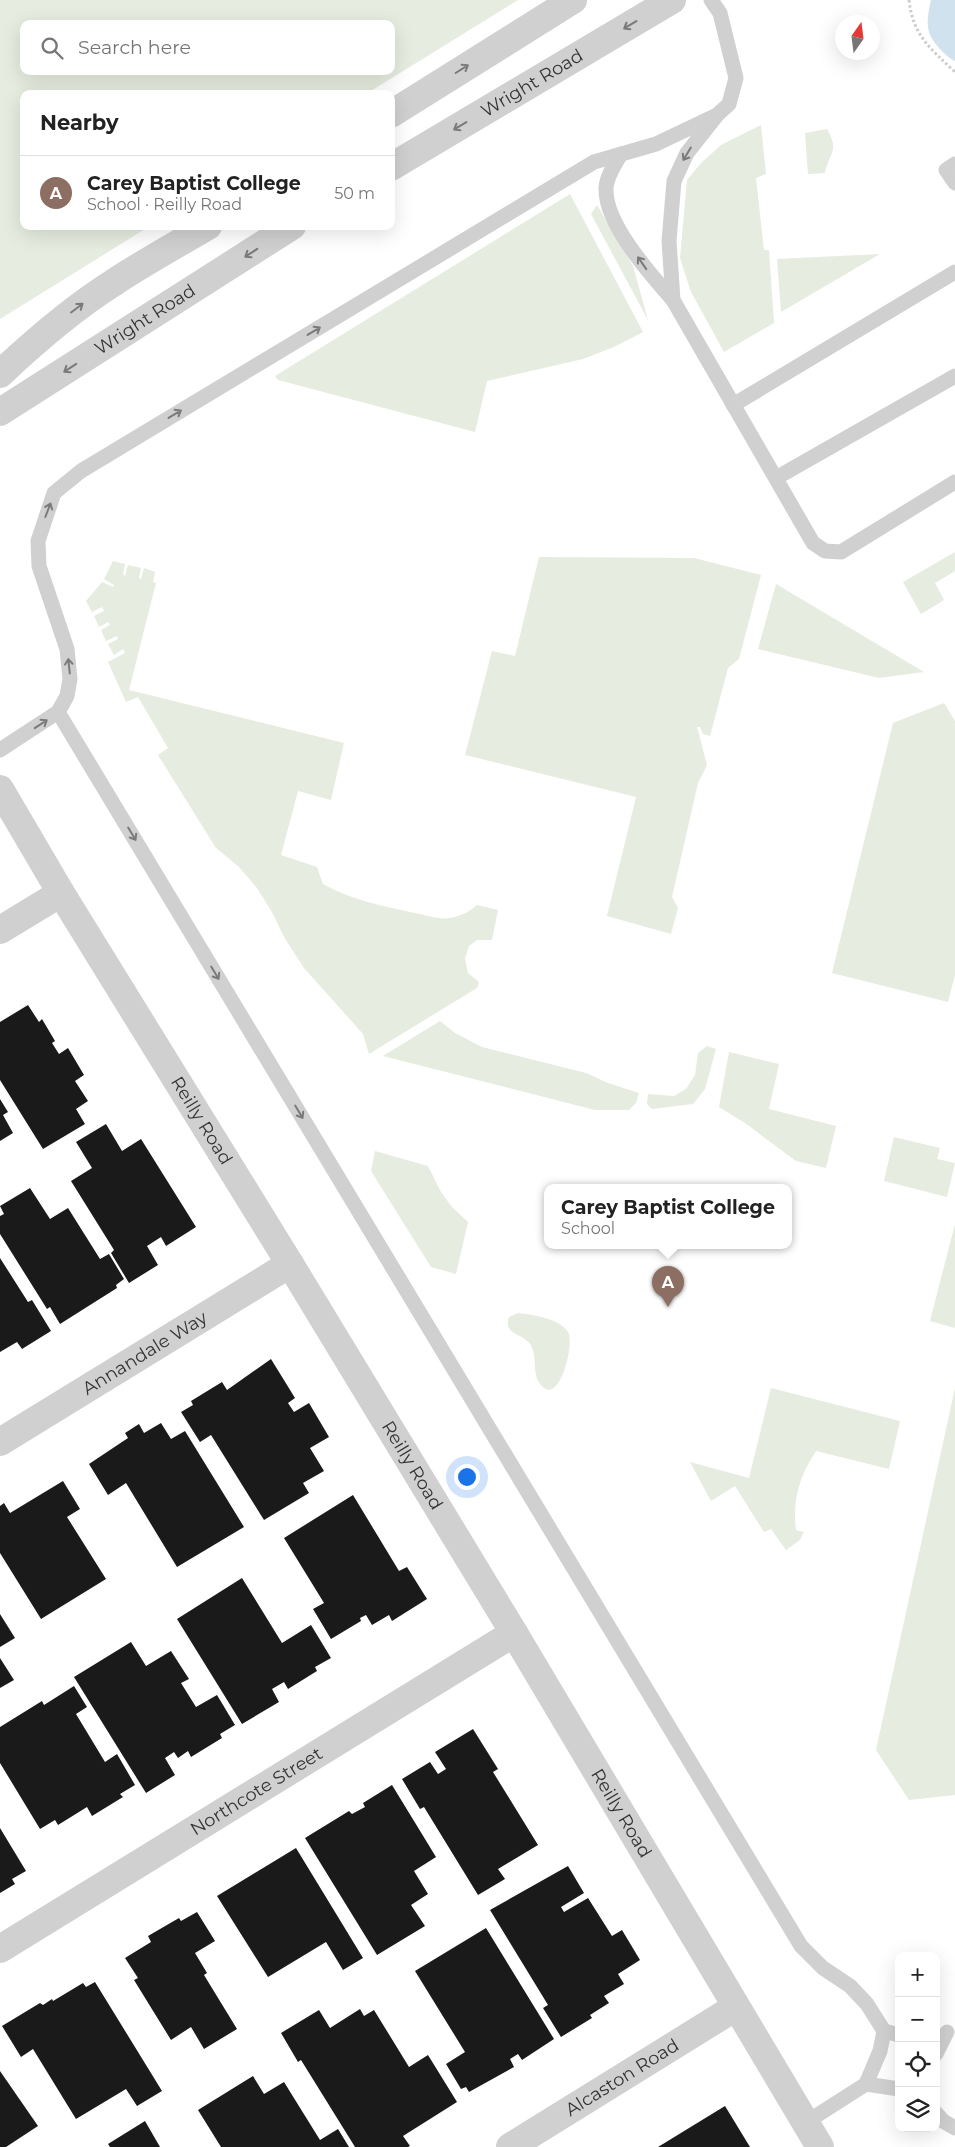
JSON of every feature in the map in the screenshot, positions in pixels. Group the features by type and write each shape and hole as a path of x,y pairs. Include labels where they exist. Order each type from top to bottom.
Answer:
{"street":[{"path":"395,111 573,0"},
{"name":"Wright Road","path":"395,165 672,0"},
{"path":"0,374 56,324 85,302 113,282 201,230"},
{"name":"Wright Road","path":"0,412 286,230"},
{"name":"Reilly Road","path":"0,789 61,894 290,1264 514,1634 820,2147"},
{"path":"0,930 61,894"},
{"name":"Annandale Way","path":"0,1442 290,1264"},
{"name":"Northcote Street","path":"0,1949 514,1634"},
{"name":"Alcaston Road","path":"510,2147 736,2007"}],"lane":[{"path":"673,300 669,241 674,181 687,153 729,104 736,78 720,13 711,0"},
{"path":"0,750 58,712 67,696 70,679 67,649 39,566 38,541 54,493 80,471 594,162 656,144 717,116"},
{"path":"621,154 610,175 606,189 609,208 643,265 673,300 812,543 825,551 841,552 955,482"},
{"path":"955,164 946,170 955,183"},
{"path":"733,405 955,272"},
{"path":"776,478 955,376"},
{"path":"58,712 801,1946 824,1968 850,1986 867,2004 884,2031 895,2034"},
{"path":"805,2123 866,2084 880,2051 884,2031"},
{"path":"940,2045 946,2031"},
{"path":"866,2084 895,2088"},
{"path":"940,2117 955,2128"}],"path":[{"path":"909,0 910,12 922,40 955,72"}],"shaded area":[{"path":"0,0 518,0 372,90 20,90 20,230 144,230 0,319"},
{"path":"761,125 766,174 756,178 764,250 769,250 774,323 724,352 691,292 680,258 687,180 701,163 721,145"},
{"path":"827,129 833,147 825,173 808,174 805,133"},
{"path":"570,194 643,332 614,347 583,359 487,381 475,432 278,380 275,376"},
{"path":"597,205 633,266 648,320 591,214"},
{"path":"880,254 781,312 777,259"},
{"path":"955,552 955,571 935,583 944,600 921,614 903,582"},
{"path":"539,557 694,558 761,575 739,659 728,668 710,736 703,734 700,727 697,727 707,765 698,783 672,897 678,908 671,934 607,916 636,797 465,755 492,651 515,656"},
{"path":"113,561 125,564 123,574 125,576 128,565 141,568 139,578 141,579 144,568 155,572 153,582 156,583 129,690 344,743 331,800 298,791 281,855 317,867 323,884 334,890 379,905 441,918 461,915 477,905 498,910 492,940 477,940 469,946 465,958 468,973 479,982 477,988 369,1054 363,1034 304,968 284,937 272,912 257,888 239,867 216,848 158,755 168,748 138,697 126,702 108,662 125,653 123,649 114,655 108,644 118,639 117,636 106,641 101,630 110,625 108,622 99,627 94,616 104,611 102,607 92,612 86,601 102,582 113,587 114,585 104,579"},
{"path":"776,584 924,672 879,678 758,649"},
{"path":"944,703 955,721 955,975 948,1002 832,973 893,723"},
{"path":"440,1021 455,1033 482,1047 586,1073 608,1083 639,1093 636,1103 629,1110 595,1110 383,1056"},
{"path":"707,1046 716,1049 705,1089 693,1104 652,1109 647,1104 648,1094 674,1096 686,1089 695,1075 698,1053"},
{"path":"729,1052 779,1064 769,1109 836,1126 826,1168 796,1161 745,1123 719,1107"},
{"path":"894,1137 940,1148 937,1159 955,1163 947,1197 884,1181"},
{"path":"375,1151 428,1166 441,1192 452,1207 468,1222 456,1274 431,1267 371,1171"},
{"path":"955,1224 955,1328 930,1321"},
{"path":"518,1313 552,1320 564,1327 568,1332 570,1338 568,1358 560,1380 555,1387 549,1390 539,1383 533,1349 530,1344 527,1340 511,1331 509,1327 509,1317"},
{"path":"771,1388 900,1421 889,1469 816,1451 806,1469 796,1498 796,1530 804,1532 800,1540 786,1550 771,1529 764,1532 735,1486 711,1501 690,1462 749,1478"},
{"path":"955,1388 955,1795 909,1800 876,1750"}],"water":[{"path":"931,0 955,0 955,61 940,49 929,32 928,20"}],"building":[{"path":"28,1005 39,1022 42,1019 55,1041 52,1043 59,1054 68,1048 84,1075 75,1081 88,1101 76,1109 85,1124 43,1149 0,1080 0,1022"},
{"path":"0,1099 8,1112 3,1115 13,1133 0,1141"},
{"path":"106,1124 122,1151 141,1139 196,1227 166,1246 161,1237 147,1246 158,1265 129,1283 111,1253 114,1250 71,1181 92,1168 76,1142"},
{"path":"30,1188 50,1219 68,1208 100,1259 109,1254 124,1279 116,1285 117,1288 60,1324 50,1307 47,1309 0,1234 0,1216 4,1214 0,1206"},
{"path":"0,1258 28,1302 32,1300 51,1331 22,1349 17,1342 0,1352"},
{"path":"271,1359 295,1398 288,1403 294,1412 309,1403 329,1437 310,1448 324,1471 303,1483 309,1493 264,1520 211,1435 200,1442 181,1412 193,1405 191,1401 222,1382 227,1390"},
{"path":"161,1423 171,1439 185,1431 244,1527 177,1567 126,1483 108,1495 89,1464 128,1438 125,1433 139,1424 144,1433"},
{"path":"63,1481 80,1509 67,1517 106,1579 41,1619 0,1553 0,1506 4,1503 10,1513"},
{"path":"353,1495 399,1571 407,1567 427,1599 392,1621 389,1615 372,1625 366,1615 360,1618 361,1621 331,1639 313,1609 324,1603 284,1538"},
{"path":"242,1578 282,1643 311,1625 331,1658 315,1667 317,1671 288,1689 284,1682 272,1689 279,1702 242,1724 177,1619"},
{"path":"0,1614 15,1638 0,1647"},
{"path":"131,1642 146,1666 171,1651 189,1679 181,1683 196,1707 217,1695 235,1725 220,1734 222,1738 191,1757 188,1751 178,1758 174,1752 165,1758 175,1775 146,1793 74,1677"},
{"path":"0,1658 14,1680 0,1688"},
{"path":"74,1686 87,1707 76,1714 105,1762 117,1754 135,1785 120,1794 123,1797 92,1816 87,1807 58,1825 55,1820 40,1829 0,1763 0,1727 42,1701 44,1705"},
{"path":"473,1729 498,1769 493,1772 538,1845 498,1869 505,1879 478,1895 424,1807 420,1809 402,1779 430,1762 438,1774 446,1769 435,1752"},
{"path":"392,1785 436,1857 414,1871 428,1894 411,1905 425,1926 377,1955 305,1838 349,1811 352,1814 365,1807 363,1803"},
{"path":"0,1828 26,1871 12,1879 15,1884 0,1893"},
{"path":"296,1848 363,1958 343,1970 326,1942 268,1977 217,1896"},
{"path":"568,1866 584,1893 561,1907 564,1912 588,1898 612,1936 622,1930 640,1960 618,1974 624,1984 604,1996 609,2003 590,2015 592,2018 561,2037 543,2008 548,2005 490,1910"},
{"path":"197,1912 215,1941 195,1953 207,1973 204,1975 237,2029 204,2049 191,2027 171,2040 134,1980 138,1978 125,1958 151,1942 148,1936 179,1918 181,1921"},
{"path":"486,1928 554,2039 522,2060 518,2054 510,2059 514,2067 469,2092 466,2087 461,2089 446,2064 465,2052 415,1971"},
{"path":"95,1982 162,2091 137,2106 126,2089 76,2119 33,2049 21,2057 2,2026 40,2003 43,2005 52,1999 53,2001 83,1983 86,1987"},
{"path":"360,2009 364,2016 374,2010 409,2067 428,2055 457,2102 403,2136 410,2146 408,2147 355,2147 301,2060 298,2062 281,2033 319,2010 330,2028"},
{"path":"0,2071 38,2126 6,2147 0,2147"},
{"path":"253,2076 264,2094 284,2082 320,2140 338,2129 349,2147 221,2147 198,2110"},
{"path":"725,2106 750,2147 658,2147"},
{"path":"145,2121 160,2147 110,2147 108,2144"}],"place":[{"name":"Carey Baptist College","path":"668,1307"}]}
